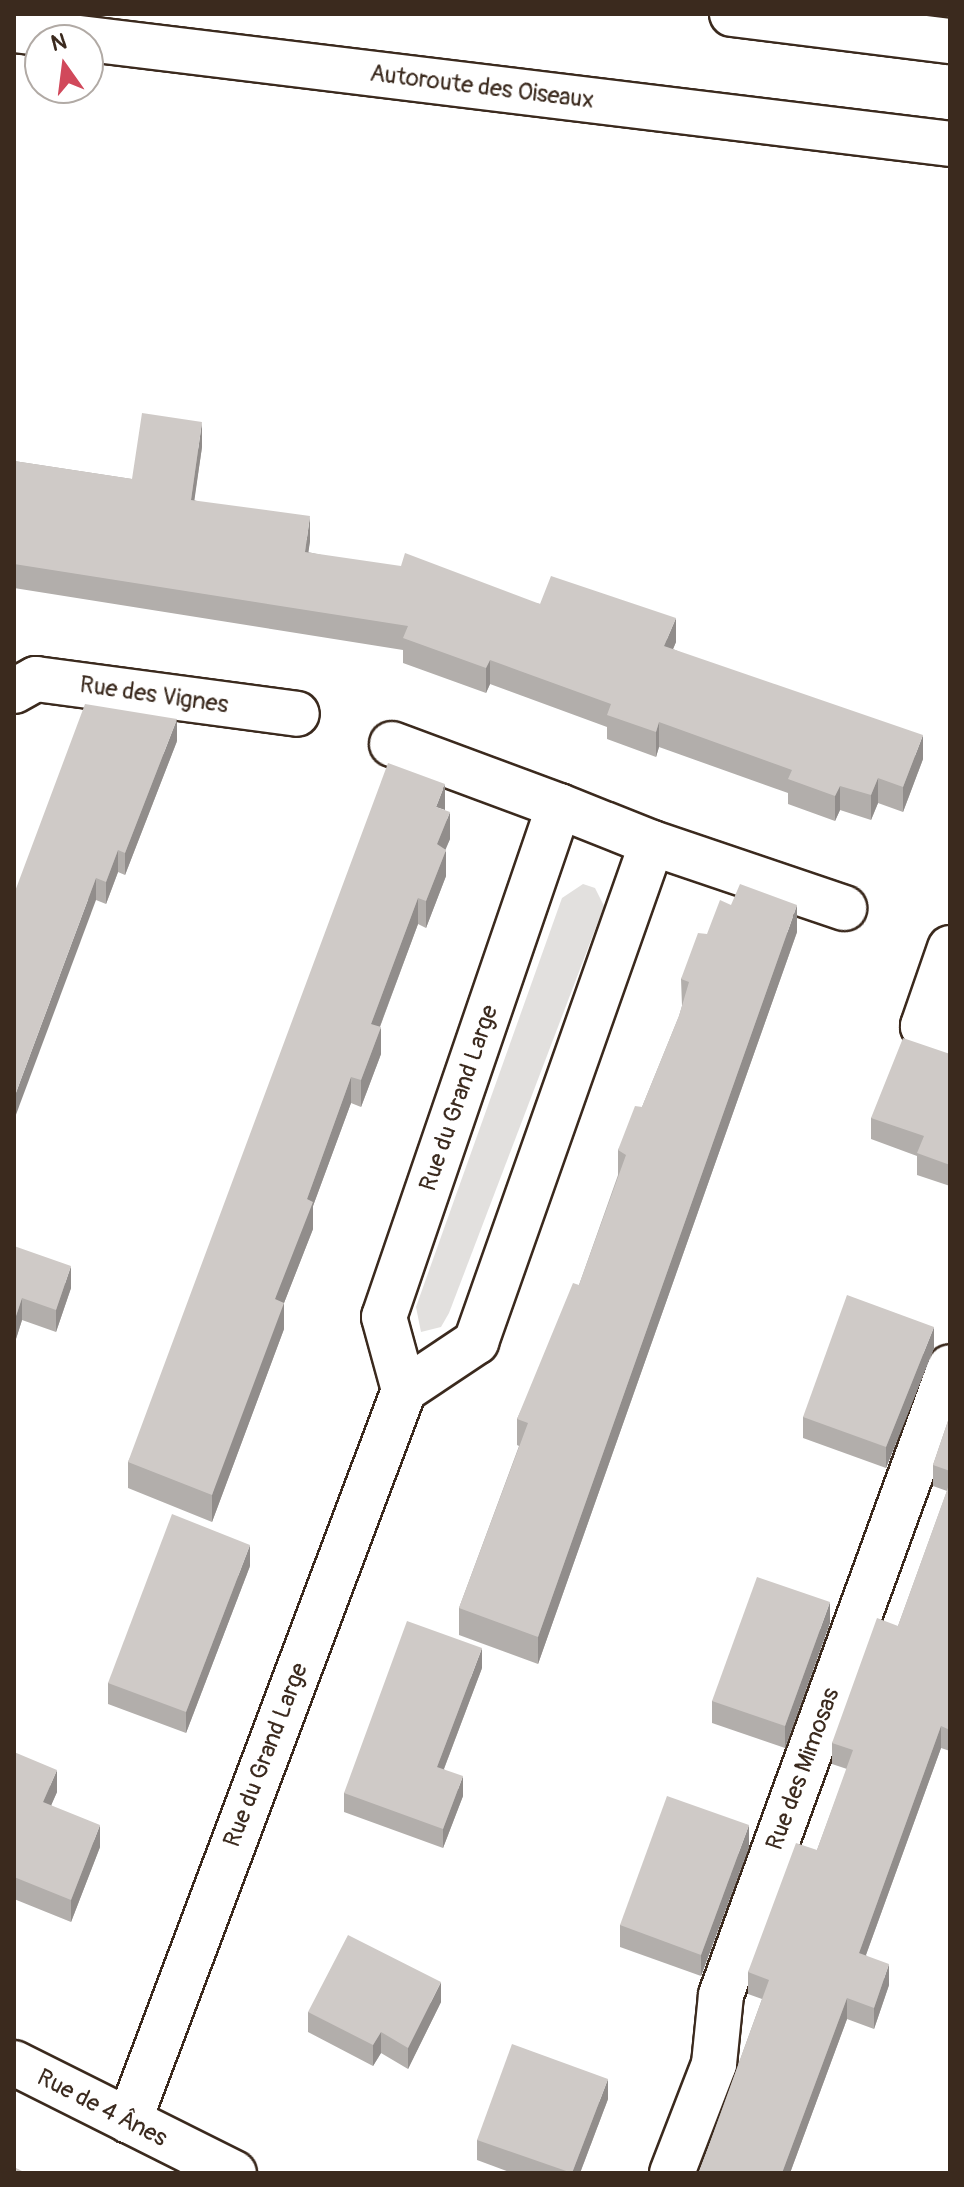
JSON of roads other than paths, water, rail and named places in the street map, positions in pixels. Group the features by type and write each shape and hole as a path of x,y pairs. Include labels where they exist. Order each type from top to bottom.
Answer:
{"main road":[{"path":"732,14 950,41"},
{"name":"Autoroute des Oiseaux","path":"14,30 950,144"},
{"name":"Rue des Vignes","path":"14,691 36,679 297,714"},
{"path":"392,744 652,843 844,908"},
{"name":"Rue du Grand Large","path":"129,2121 404,1390 384,1317 559,806"},
{"path":"404,1390 476,1342 652,843"},
{"path":"950,948 923,1026 950,1035"},
{"name":"Rue des Mimosas","path":"672,2173 714,2064 721,1995 950,1367"},
{"name":"Rue de 4 Ânes","path":"14,2063 234,2173"}]}
